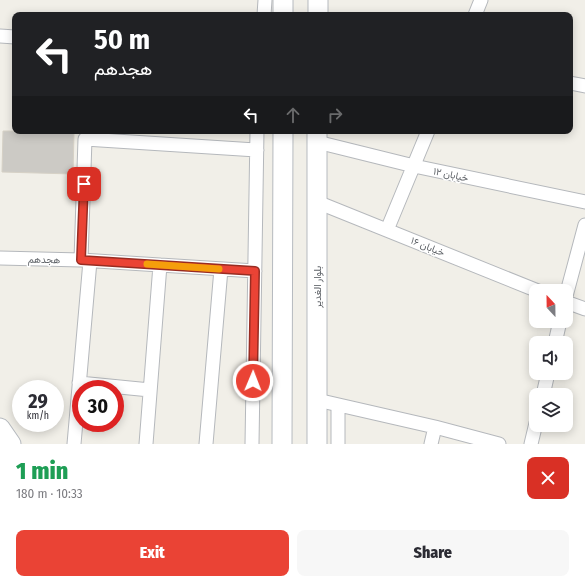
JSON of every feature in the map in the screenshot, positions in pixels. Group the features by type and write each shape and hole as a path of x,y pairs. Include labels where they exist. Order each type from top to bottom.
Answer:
{"main road":[{"path":"283,0 283,12"},
{"path":"318,0 318,12"},
{"path":"282,444 283,134"},
{"name":"بلوار الغدیر","path":"317,136 317,444"},
{"path":"0,428 11,444"}],"street":[{"path":"264,12 265,0"},
{"path":"476,12 480,0"},
{"path":"0,36 12,36"},
{"path":"573,84 585,86"},
{"path":"252,444 257,134"},
{"path":"387,230 427,134"},
{"name":"خیابان ۱۲","path":"317,136 414,166 585,202"},
{"path":"79,380 86,260 85,139 257,150"},
{"name":"خیابان ۱۶","path":"317,202 529,287"},
{"path":"569,284 585,225"},
{"name":"هجدهم","path":"0,258 86,260 255,271"},
{"path":"146,444 160,265"},
{"path":"206,444 221,269"},
{"path":"573,305 585,309"},
{"path":"124,387 150,390"},
{"path":"317,400 435,427 499,444"},
{"path":"338,405 338,444"},
{"path":"431,444 435,427"},
{"path":"74,444 75,432"},
{"path":"531,444 534,432"}],"building":[{"path":"3,131 12,131 12,134 74,134 73,174 2,172"}],"slow traffic":[{"path":"147,264 219,269"}],"route":[{"path":"84,184 81,260 255,271 253,381"}]}
